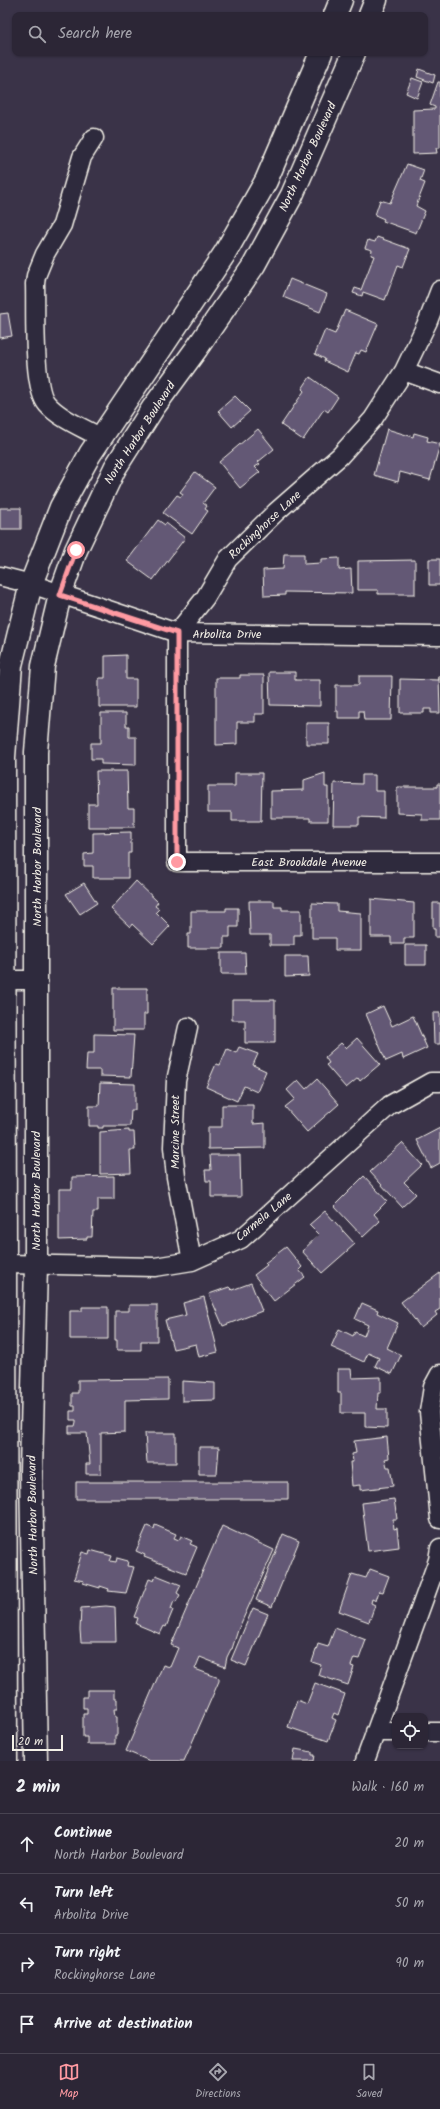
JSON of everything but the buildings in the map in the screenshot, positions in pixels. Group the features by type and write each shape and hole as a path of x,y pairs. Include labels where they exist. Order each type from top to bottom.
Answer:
{"main road":[{"path":"336,12 341,0"},
{"path":"371,12 376,0"},
{"path":"6,1761 6,1264 3,980 4,757 12,665 31,584 61,507 101,438 225,253 266,181 320,56"},
{"name":"North Harbor Boulevard","path":"36,1761 31,1471 36,1264 36,752 42,666 60,595 78,543 115,468 153,408 197,348 254,265 289,202 319,137 353,56"}],"street":[{"path":"94,138 82,157 62,225 45,254 36,276 35,299 37,379 41,397 53,410 101,438"},
{"name":"Rockinghorse Lane","path":"177,633 204,598 228,559 248,542 276,512 320,474 358,437 392,392 404,371 428,321 440,290"},
{"path":"404,371 440,384"},
{"name":"Arbolita Drive","path":"0,576 31,584 60,595 177,633 440,636"},
{"name":"East Brookdale Avenue","path":"177,633 177,862 440,862"},
{"path":"3,980 37,980"},
{"name":"Marcine Street","path":"188,1027 176,1081 173,1147 176,1177 192,1261"},
{"name":"Carmela Lane","path":"6,1264 155,1267 192,1261 241,1239 390,1105 431,1082 440,1082"},
{"path":"440,1374 433,1387 429,1412 440,1519"},
{"path":"365,1761 438,1560 440,1548"},
{"path":"375,1732 392,1732"},
{"path":"428,1732 440,1732"}],"route":[{"path":"76,550 60,595 177,633 177,862"}]}
